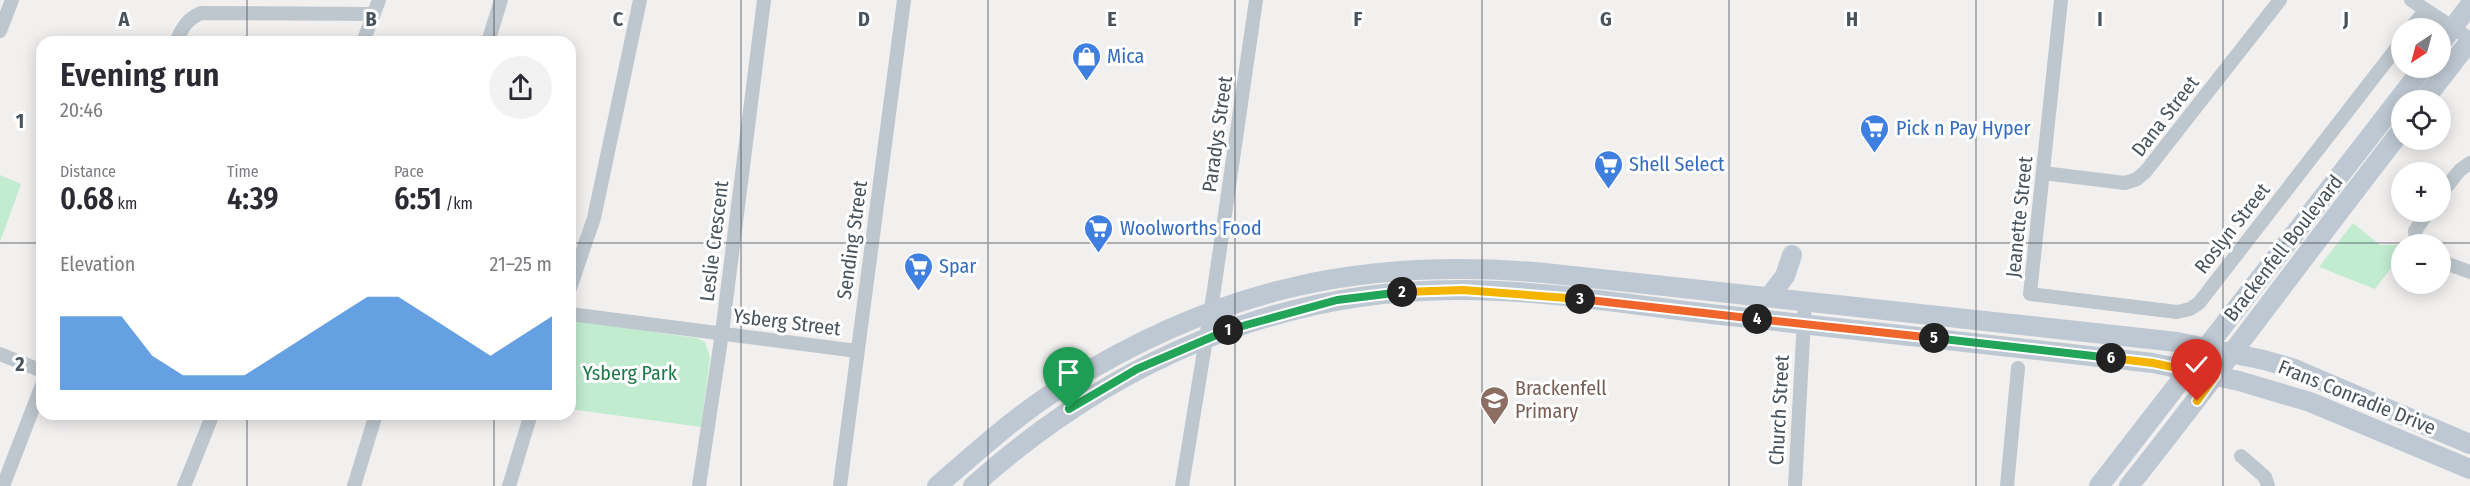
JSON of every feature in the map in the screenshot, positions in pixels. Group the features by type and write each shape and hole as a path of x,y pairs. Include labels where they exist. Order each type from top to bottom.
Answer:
{"street":[{"path":"0,32 12,0"},
{"path":"365,36 379,0"},
{"path":"490,36 501,0"},
{"path":"576,269 598,199 640,0"},
{"name":"Leslie Crescent","path":"699,486 722,333 764,0"},
{"name":"Sending Street","path":"840,486 904,0"},
{"name":"Paradys Street","path":"1182,486 1256,0"},
{"name":"Jeanette Street","path":"2030,294 2061,0"},
{"name":"Dana Street","path":"2043,173 2125,183 2137,179 2146,171 2280,0"},
{"path":"2411,0 2431,18"},
{"path":"2451,30 2470,5"},
{"path":"2419,18 2425,11"},
{"path":"179,36 184,24 192,17 201,14 374,14"},
{"path":"2451,38 2470,40"},
{"path":"2432,90 2470,40"},
{"name":"Roslyn Street","path":"2030,294 2177,312 2190,309 2199,303 2391,55"},
{"name":"Brackenfell Boulevard","path":"2099,486 2415,78"},
{"name":"Brackenfell Boulevard","path":"2129,486 2391,144"},
{"path":"2451,181 2460,170 2470,163"},
{"path":"1769,297 1785,276 1792,255"},
{"path":"2451,265 2470,272"},
{"name":"Frans Conradie Drive","path":"937,486 987,444 1065,385 1149,339 1210,312 1312,281 1360,273 1450,267 1545,273 2172,341 2264,360 2323,380 2470,444"},
{"name":"Frans Conradie Drive","path":"973,486 1069,409 1137,369 1206,337 1290,311 1337,300 1421,291 1463,290 1557,296 2153,363 2275,391 2339,412 2470,469"},
{"name":"Church Street","path":"1795,486 1805,301"},
{"name":"Ysberg Street","path":"576,315 857,351"},
{"path":"0,354 36,369"},
{"path":"2007,486 2018,368"},
{"path":"3,486 36,401"},
{"path":"184,486 211,420"},
{"path":"354,486 374,420"},
{"path":"509,486 529,420"},
{"path":"2241,456 2265,477 2268,486"}],"green space":[{"path":"0,175 21,184 0,242"},
{"path":"2353,223 2380,245 2391,245 2391,268 2375,289 2319,267"},
{"name":"Ysberg Park","path":"576,322 696,338 705,342 710,357 701,427 576,410"}],"place":[{"name":"Mica","path":"1086,82"},
{"name":"Pick n Pay Hyper","path":"1875,154"},
{"name":"Shell Select","path":"1608,190"},
{"name":"Woolworths Food","path":"1099,254"},
{"name":"Spar","path":"918,292"},
{"name":"Brackenfell Primary","path":"1494,426"}],"route":[{"path":"1069,409 1137,369 1206,337 1236,327 1337,300 1421,291 1463,290 1566,297 2153,363 2215,376 2197,401"}]}
